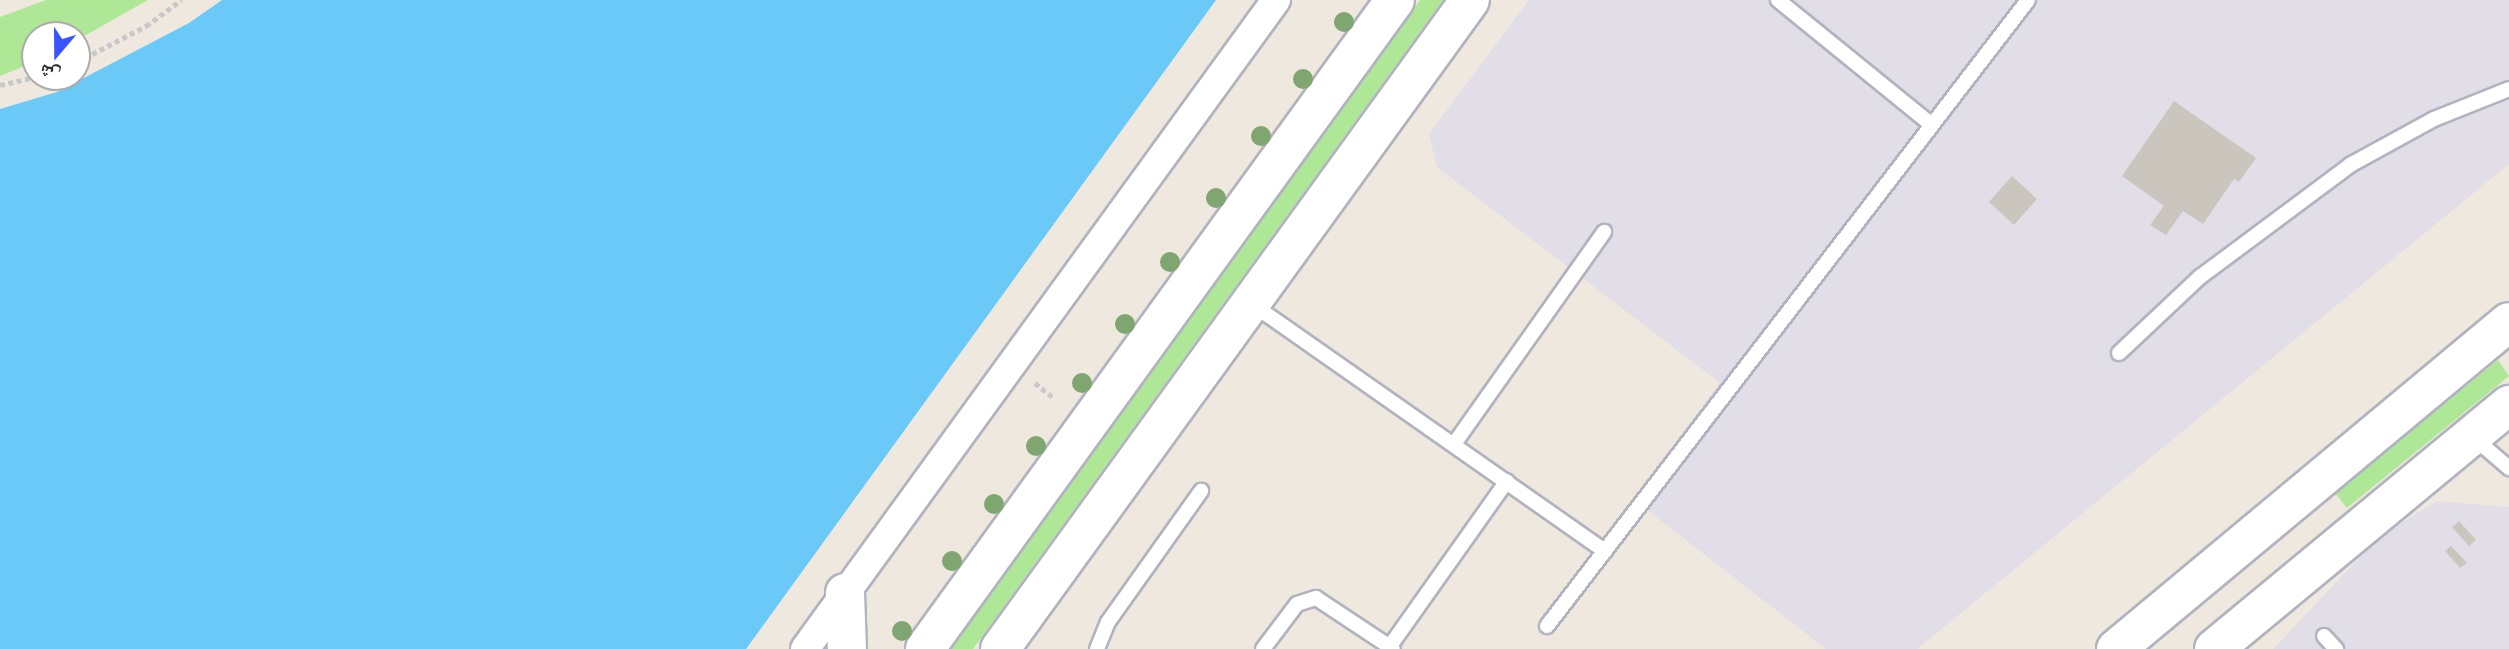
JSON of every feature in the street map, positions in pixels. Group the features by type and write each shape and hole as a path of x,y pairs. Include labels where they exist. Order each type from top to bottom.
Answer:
{"main road":[{"path":"925,649 1395,0"},
{"path":"1000,649 1470,0"},
{"path":"2116,649 2509,322"},
{"path":"2214,649 2509,405"},
{"path":"845,593 847,649"}],"street":[{"path":"805,649 1276,0"}],"lane":[{"path":"1778,0 1932,125"},
{"path":"1547,626 2028,0"},
{"path":"2119,353 2239,245 2350,165 2434,119 2509,89"},
{"path":"1454,444 1604,232"},
{"path":"1250,303 1605,551"},
{"path":"2472,436 2509,468"},
{"path":"1263,649 1297,604 1309,598 1323,600 1392,648 1507,481"},
{"path":"1097,649 1101,634 1201,491"},
{"path":"2324,635 2336,649"}],"path":[{"path":"91,55 146,26 181,0"},
{"path":"0,85 21,80"},
{"path":"1043,389 1053,397"}],"shaded area":[{"path":"1529,0 2509,0 2509,164 1917,649 1826,649 1633,499 1720,383 1437,167 1429,134"},
{"path":"2437,501 2509,507 2509,649 2273,649 2380,536"}],"green space":[{"path":"46,0 148,0 91,32 91,21 21,21 21,68 0,76 0,17"},
{"path":"1420,0 1443,0 973,649 950,649"},
{"path":"2498,360 2509,376 2347,508 2335,493"}],"water":[{"path":"222,0 1216,0 746,649 0,649 0,109 59,91 91,91 91,74 189,23"}],"building":[{"path":"2174,101 2256,158 2239,182 2234,179 2203,224 2183,211 2166,235 2150,225 2164,206 2122,176"},
{"path":"2012,176 2037,199 2014,225 1989,202"},
{"path":"2459,521 2476,540 2469,546 2452,527"},
{"path":"2451,546 2467,563 2460,568 2445,551"}]}
